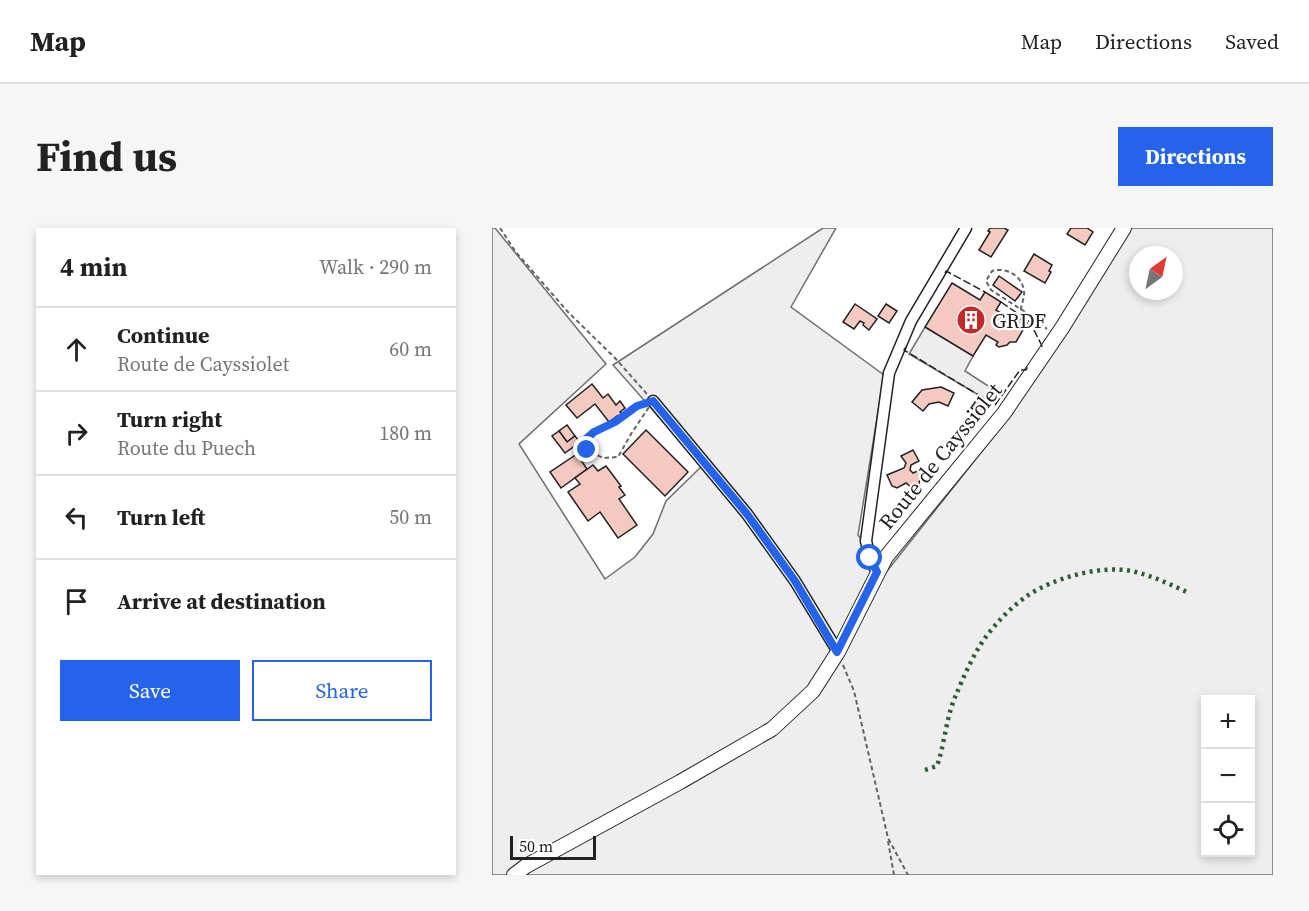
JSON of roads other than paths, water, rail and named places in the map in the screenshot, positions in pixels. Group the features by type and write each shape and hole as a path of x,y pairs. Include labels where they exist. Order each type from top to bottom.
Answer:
{"street":[{"path":"877,572 870,558 866,541 889,373 911,321 966,228"},
{"name":"Route de Cayssiolet","path":"514,875 526,866 772,729 813,691 837,652 886,557 1005,413 1057,336 1124,228"},
{"path":"653,401 747,514 795,581 837,652"}],"place":[{"name":"GRDF","path":"971,320"}]}
